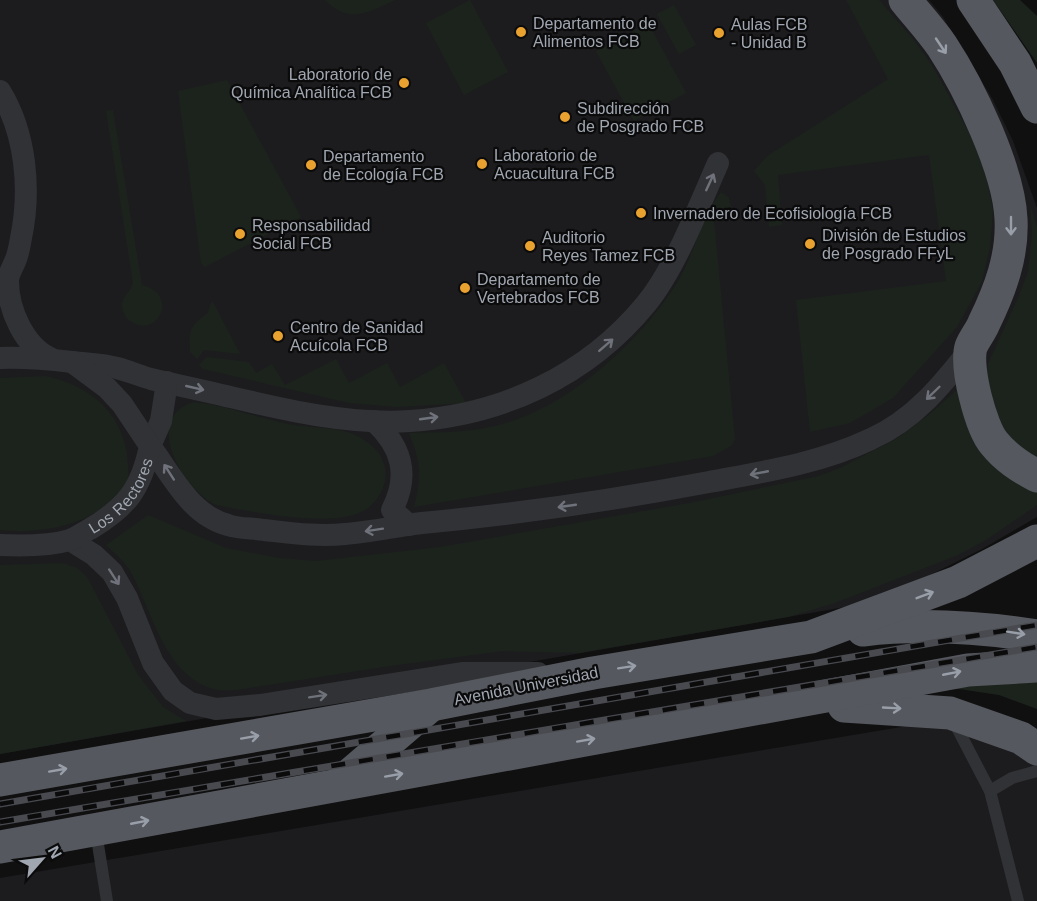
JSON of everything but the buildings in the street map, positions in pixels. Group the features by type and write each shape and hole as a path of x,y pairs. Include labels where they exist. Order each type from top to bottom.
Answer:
{"highway":[{"path":"905,0 942,46 973,101 992,145 1006,188 1011,217 1011,244 1006,271 971,348 971,375 978,409 992,441 1016,465 1037,476"},
{"path":"973,0 1015,63 1037,107"},
{"name":"Avenida Universidad","path":"0,780 431,705 593,673 811,637 958,582 1037,541"},
{"path":"811,637 891,627 946,626 1001,630 1037,636"},
{"path":"0,847 968,670 1037,666"},
{"path":"792,703 950,713 1021,738 1037,749"},
{"path":"338,785 431,705"}],"street":[{"name":"Los Rectores","path":"0,91 18,131 25,190 25,218 17,255 4,284 14,312 22,329 36,348 99,381 114,396 150,446 140,482 132,496 105,519 70,540 0,545"},
{"path":"0,358 25,357 97,364 285,410 344,419 410,421 476,411 502,404 548,384 590,358 623,329 647,303 678,250 718,163"},
{"path":"167,382 161,421 150,446 186,496 207,516 228,526 309,535 344,534 492,517 647,494 771,470 832,454 872,439 906,419 942,385 971,348"},
{"path":"374,421 396,445 401,479 400,495 393,510 409,525"},
{"path":"70,540 94,555 112,572 127,598 153,663 168,685 190,703 216,709 260,705 462,673 593,673"}],"lane":[{"path":"950,713 990,791 1018,901"},
{"path":"990,791 1012,778 1037,771"},
{"path":"96,831 107,901"}],"shaded area":[{"path":"0,0 929,0 943,17 993,100 1013,141 1037,208 1037,517 984,548 924,578 851,606 0,754"},
{"path":"325,0 395,0 367,12 351,14 342,12"},
{"path":"470,0 508,72 464,95 426,23"},
{"path":"846,0 879,0 932,65 977,147 987,178 993,211 990,247 982,282 957,327 893,398 850,423 810,432 796,300 946,281 929,155 778,175 782,225 769,227 765,185 754,171 767,156 888,79"},
{"path":"993,0 1020,0 1037,16 1037,63"},
{"path":"674,5 696,45 679,54 657,14"},
{"path":"648,23 686,93 634,121 596,51"},
{"path":"227,80 301,217 205,267 201,263 178,91"},
{"path":"113,110 142,285 154,290 162,306 156,321 148,325 130,321 122,307 124,298 133,283 106,111"},
{"path":"721,192 729,198 731,207 713,210 735,439 731,446 713,456 414,507 419,469 409,433 470,430 517,419 544,408 595,374 640,331 675,286 688,262 707,214"},
{"path":"1030,204 1037,227 1037,459 1006,442 985,387 988,364 1028,272 1032,234"},
{"path":"213,302 240,354 204,350 197,359 190,352 192,329 197,321 208,313"},
{"path":"207,357 249,362 256,373 272,364 285,385 336,359 349,383 387,363 400,387 444,363 466,403 398,407 349,403 203,369 199,365"},
{"path":"46,376 83,390 98,400 110,413 119,427 125,444 128,483 111,502 85,518 42,530 0,530 0,378"},
{"path":"960,387 1037,489 1037,505 986,540 958,555 835,603 788,617 579,653 503,651 237,690 220,690 198,682 173,658 163,642 131,572 106,545 148,515 226,548 279,558 316,561 440,547 689,503 819,476 840,468 898,438"},
{"path":"194,402 288,424 339,430 359,437 372,446 382,459 386,475 382,490 369,508 351,516 333,518 292,517 216,505 203,497 191,485 173,454 169,438 170,423 178,410"},
{"path":"63,563 77,568 87,577 138,675 163,707 186,721 0,754 0,565"},
{"path":"1037,681 1037,709 999,695 939,686"},
{"path":"931,722 1037,754 1037,901 0,901 0,878"}],"railway":[{"path":"0,804 1037,625"},
{"path":"0,822 1037,647"}],"place":[{"name":"Departamento de Alimentos FCB","path":"521,32"},
{"name":"Aulas FCB - Unidad B","path":"719,33"},
{"name":"Laboratorio de Química Analítica FCB","path":"404,83"},
{"name":"Subdirección de Posgrado FCB","path":"565,117"},
{"name":"Laboratorio de Acuacultura FCB","path":"482,164"},
{"name":"Departamento de Ecología FCB","path":"311,165"},
{"name":"Invernadero de Ecofisiología FCB","path":"641,213"},
{"name":"Responsabilidad Social FCB","path":"240,234"},
{"name":"División de Estudios de Posgrado FFyL","path":"810,244"},
{"name":"Auditorio Reyes Tamez FCB","path":"530,246"},
{"name":"Departamento de Vertebrados FCB","path":"465,288"},
{"name":"Centro de Sanidad Acuícola FCB","path":"278,336"}]}
